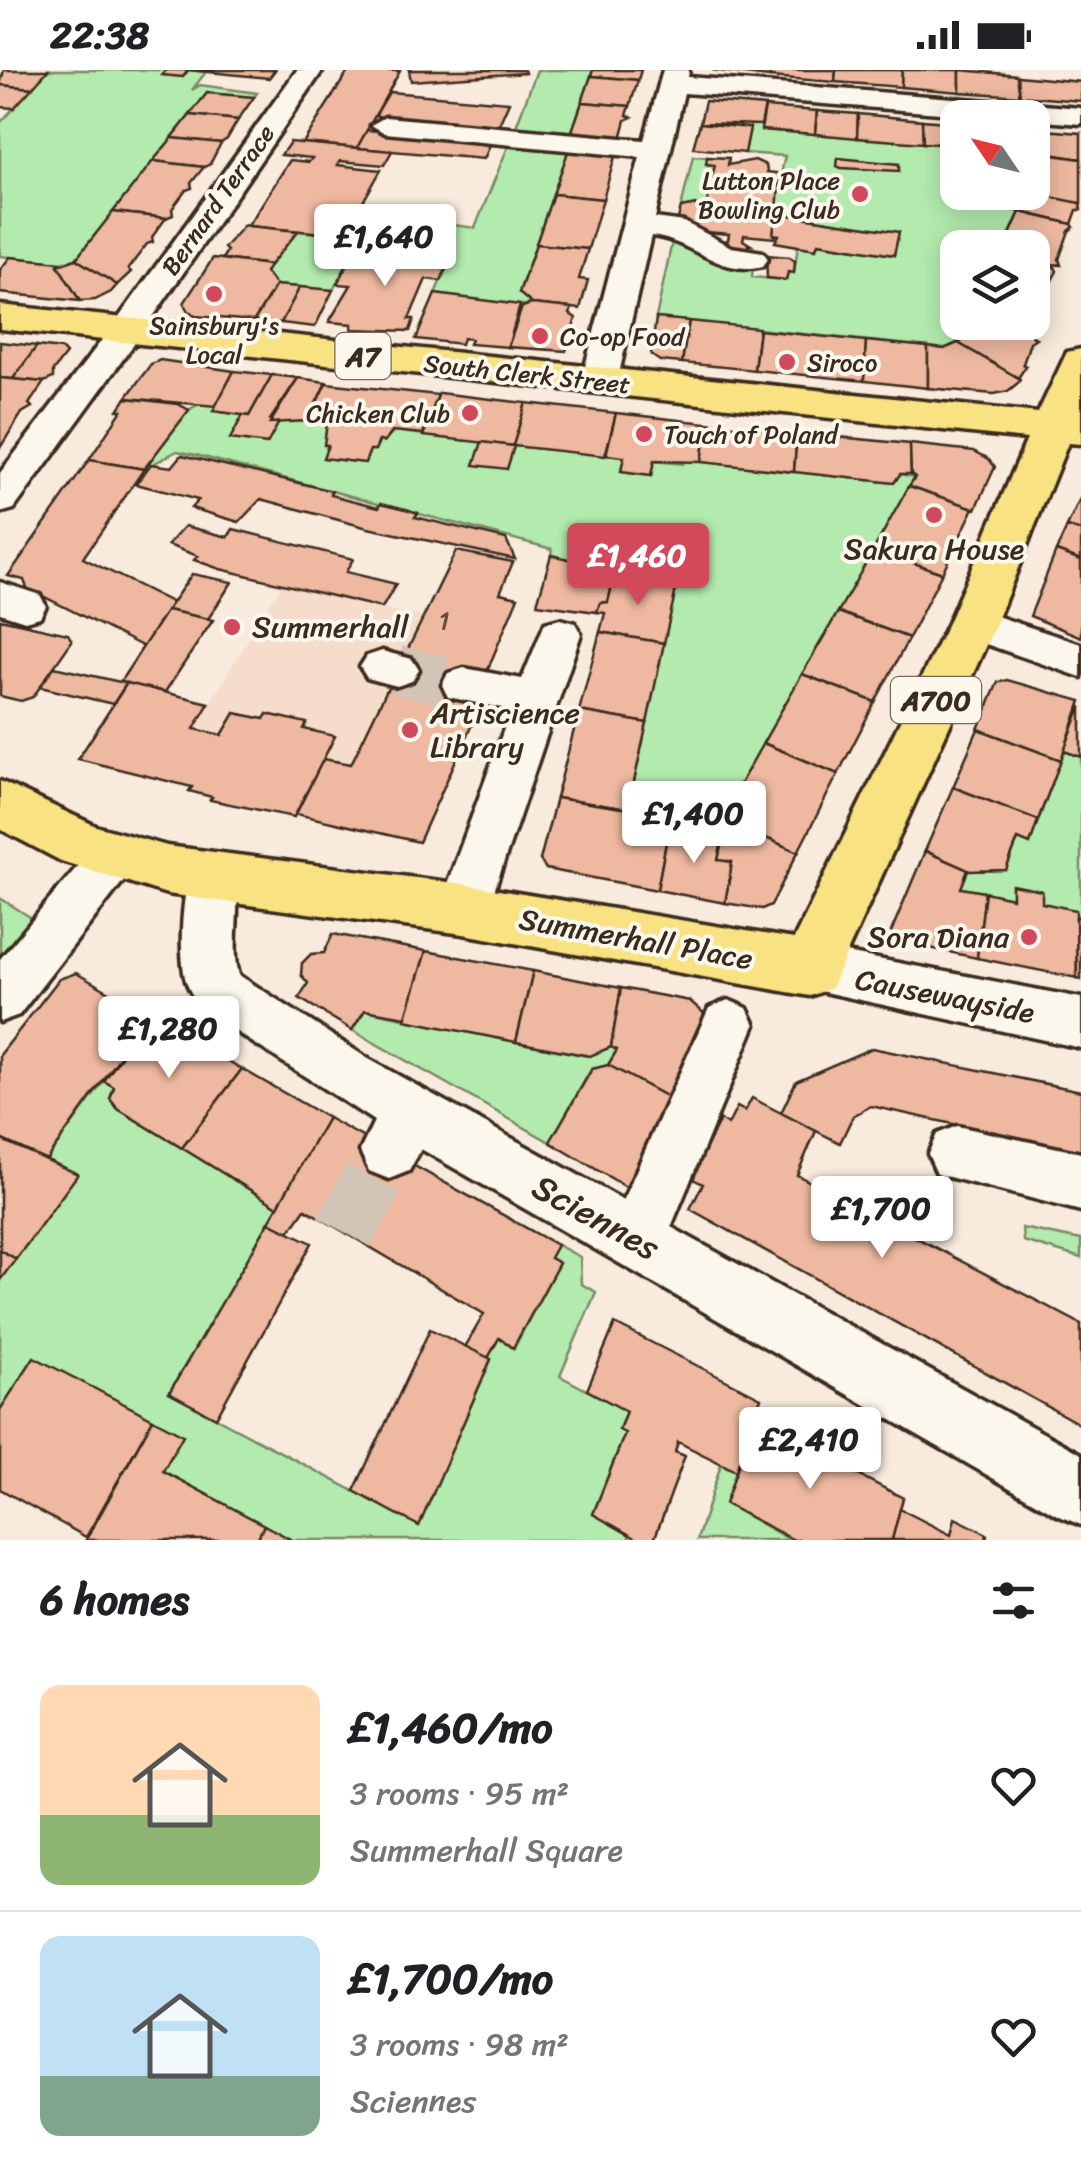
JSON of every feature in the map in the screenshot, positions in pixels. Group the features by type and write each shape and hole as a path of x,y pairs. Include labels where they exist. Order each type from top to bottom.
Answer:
{"main road":[{"name":"South Clerk Street","path":"0,316 1068,429"},
{"path":"1068,429 1081,361"},
{"name":"A700","path":"810,968 1068,429"},
{"path":"0,803 60,837 114,857 212,877 463,909"},
{"name":"Summerhall Place","path":"463,909 810,968"}],"street":[{"name":"Bernard Terrace","path":"0,500 127,330 310,70"},
{"path":"599,382 674,77 1081,116"},
{"path":"385,125 657,150"},
{"path":"636,226 673,230 722,255 752,259"},
{"path":"972,623 1081,661"},
{"path":"463,909 560,634"},
{"path":"464,685 537,698"},
{"path":"0,998 114,857"},
{"name":"Sciennes","path":"212,877 209,953 212,980 220,992 347,1076 400,1132 636,1239 1081,1491"},
{"name":"Causewayside","path":"810,968 1081,1024"},
{"path":"636,1239 728,1025"},
{"path":"957,1154 1081,1182"}],"shaded area":[{"path":"282,584 424,618 351,764 323,759 334,736 304,729 306,723 268,714 264,719 235,713 222,735 194,729"}],"green space":[{"path":"48,70 166,70 163,75 183,77 188,70 206,72 192,90 200,85 257,93 254,97 207,93 76,259 60,262 0,256 0,123"},
{"path":"537,70 593,70 570,137 514,132"},
{"path":"750,124 761,125 762,130 940,144 940,210 1021,210 1012,230 940,230 940,340 964,340 944,349 656,318 673,237 753,265 752,277 786,280 788,272 794,272 798,246 818,243 894,255 899,232 776,213 779,185 786,185 779,183 785,156 745,153"},
{"path":"509,144 569,149 519,292 532,304 501,304 435,294 449,259 355,249 333,290 276,285 265,272 298,231 407,242 417,220 475,228"},
{"path":"693,156 707,157 708,165 715,165 712,177 706,177 712,179 706,210 696,205 681,208"},
{"path":"201,403 216,406 214,411 243,415 231,439 266,444 280,420 327,423 328,445 323,458 364,463 370,450 375,450 379,441 393,431 482,442 507,469 514,446 624,457 621,472 651,476 654,461 683,464 684,460 894,483 900,474 915,477 727,807 731,823 723,836 626,819 676,585 551,555 552,549 196,455 177,451 144,469 190,409"},
{"path":"1064,751 1081,757 1081,918 1042,903 1041,891 1012,885 1012,898 961,888 968,871 1006,870 1018,839 1030,843"},
{"path":"0,898 41,924 0,975"},
{"path":"365,1010 586,1056 611,1047 617,1050 608,1065 591,1069 550,1142 352,1030"},
{"path":"104,1081 114,1087 110,1099 118,1109 278,1207 169,1393 418,1525 491,1360 488,1358 499,1338 514,1348 559,1263 550,1258 557,1245 580,1257 581,1284 596,1292 560,1376 626,1411 619,1429 625,1433 593,1514 630,1535 628,1540 292,1540 163,1471 182,1435 34,1358 0,1410 0,1280 77,1174 46,1160"},
{"path":"1022,1228 1081,1240 1081,1258 1023,1241"},
{"path":"721,1464 736,1471 726,1504 790,1540 697,1540"}],"building":[{"path":"4,70 48,70 32,88 0,85"},
{"path":"166,70 188,70 183,77 162,75"},
{"path":"188,70 275,70 269,78"},
{"path":"349,70 400,71 357,148 303,143"},
{"path":"409,70 524,70 525,73 411,81"},
{"path":"593,70 641,70 638,80 591,76"},
{"path":"712,70 771,70 770,77"},
{"path":"771,70 836,70 835,82 770,77"},
{"path":"836,70 902,70 901,87 835,82"},
{"path":"902,70 960,70 960,92 901,87"},
{"path":"960,70 1017,75 1020,96 960,92"},
{"path":"591,76 638,80 630,106 582,102"},
{"path":"1018,76 1081,82 1081,101 1020,96"},
{"path":"0,85 32,88 14,108 0,107"},
{"path":"389,92 509,102 498,127 375,116"},
{"path":"207,93 254,97 238,120 190,115"},
{"path":"705,101 765,106 761,125 700,123"},
{"path":"582,102 630,106 627,115 632,117 626,120 622,135 625,139 570,137"},
{"path":"765,107 817,111 815,134 761,130"},
{"path":"817,111 858,114 857,138 815,134"},
{"path":"858,114 922,120 923,143 857,138"},
{"path":"190,115 238,120 221,143 172,138"},
{"path":"922,120 940,122 940,144 923,143"},
{"path":"700,123 750,128 745,153 693,148"},
{"path":"367,130 492,141 484,159 357,148"},
{"path":"1050,130 1081,133 1081,159 1050,154"},
{"path":"172,138 221,143 210,164 204,167 153,161"},
{"path":"290,142 392,151 384,165 340,161 337,165 381,170 344,235 248,226 290,160 309,162 312,158 281,155"},
{"path":"569,149 616,153 603,199 553,194"},
{"path":"1050,155 1081,159 1081,204 1050,198"},
{"path":"707,157 729,158 728,165 755,160 766,165 767,172 783,174 779,183 786,185 779,185 775,238 744,235 743,240 751,245 749,252 724,247 720,242 728,240 729,234 693,231 691,224 677,222 681,208 696,205 706,210 712,179 706,178 712,177 715,165 706,164"},
{"path":"838,158 899,164 899,171 841,168 837,166"},
{"path":"153,161 204,167 191,183 192,188 172,209 173,215 166,218 113,212"},
{"path":"553,194 603,199 588,249 536,244"},
{"path":"1050,197 1080,203 1081,210 1077,210 1072,224 1013,210 1050,210"},
{"path":"113,212 166,218 152,237 153,242 147,244 128,269 131,272 117,285 76,259"},
{"path":"1020,212 1074,227 1059,259 1061,265 1050,264 1050,230 1012,230"},
{"path":"776,213 899,232 894,255 818,243 816,249 775,242 779,235 773,234"},
{"path":"244,225 298,231 270,265 222,259 227,251 224,248"},
{"path":"536,244 588,249 579,279 588,280 580,309 532,304 519,293"},
{"path":"355,249 450,259 441,281 426,279 409,319 414,319 410,331 352,329 352,324 329,322 351,285 337,284"},
{"path":"766,255 790,257 795,261 794,273 788,272 786,280 767,278"},
{"path":"10,257 60,262 58,265 80,301 0,293 0,270"},
{"path":"213,258 270,265 265,272 276,285 254,321 195,316 187,310 184,303"},
{"path":"76,259 117,285 95,300 80,301 58,265"},
{"path":"1050,266 1057,271 1050,284"},
{"path":"276,285 300,287 281,323 254,321"},
{"path":"300,287 333,290 315,327 281,323"},
{"path":"435,294 520,305 508,347 469,344 471,339 463,338 461,344 416,339"},
{"path":"532,304 572,308 570,314 576,318 566,351 508,347 522,307"},
{"path":"656,318 689,321 682,363 660,361 651,355"},
{"path":"689,321 759,328 754,370 682,363"},
{"path":"759,330 866,341 864,381 754,370"},
{"path":"1033,340 1023,364 1026,366 1018,378 958,343"},
{"path":"866,341 928,347 928,388 864,381"},
{"path":"0,342 37,346 13,379 0,378"},
{"path":"958,343 1020,379 1019,382 1008,391 994,394 928,388 928,347 944,349"},
{"path":"37,346 61,349 66,354 53,371 53,378 44,382 13,379"},
{"path":"160,360 234,371 216,406 126,398 151,364"},
{"path":"234,371 272,375 249,416 213,411"},
{"path":"272,375 298,378 270,420 278,424 267,444 230,439 243,415 249,416"},
{"path":"0,378 44,382 29,404 32,407 22,413 0,448"},
{"path":"298,378 326,382 308,421 270,423"},
{"path":"326,383 438,395 423,434 393,431 384,442 379,441 375,450 370,450 365,463 323,458 328,445 324,445 327,423 308,421"},
{"path":"439,393 526,403 513,446 423,436"},
{"path":"126,398 178,404 189,410 144,469 89,460"},
{"path":"526,403 616,413 605,456 513,446"},
{"path":"616,413 707,423 701,462 654,461 651,476 621,472 624,457 606,455"},
{"path":"707,423 797,433 794,472 701,462"},
{"path":"797,433 910,444 911,474 900,474 894,483 794,472"},
{"path":"482,442 514,446 507,469 474,465"},
{"path":"910,444 974,451 989,459 995,467 976,509 909,486 915,477 911,474"},
{"path":"182,455 333,491 331,495 379,507 381,503 406,509 418,513 415,517 506,539 515,559 368,528 261,499 239,522 191,508 198,500 136,484 151,464 172,467"},
{"path":"89,460 144,469 83,558 173,603 144,647 27,588 24,580 8,576"},
{"path":"909,486 974,508 942,573 874,549"},
{"path":"1081,497 1081,531 1067,527"},
{"path":"185,526 228,537 233,529 353,559 346,572 396,584 382,608 220,569 168,545"},
{"path":"1067,527 1081,531 1081,560 1056,551"},
{"path":"874,549 942,573 909,638 838,612"},
{"path":"456,551 513,562 500,593 518,597 487,671 468,667 464,677 401,663"},
{"path":"1056,551 1081,560 1081,637 1030,616"},
{"path":"551,555 616,570 608,602 600,603 597,612 537,604"},
{"path":"616,570 677,585 664,643 600,632 605,613 597,612 600,603 608,602"},
{"path":"192,574 232,582 208,619 167,610"},
{"path":"167,610 213,620 165,692 120,682"},
{"path":"838,612 909,638 875,702 802,674"},
{"path":"0,619 68,634 72,641 33,697 21,701 0,696"},
{"path":"600,632 664,643 647,723 579,711"},
{"path":"54,667 127,683 113,704 40,687"},
{"path":"802,674 875,702 838,774 763,743"},
{"path":"392,679 483,700 419,842 296,814 323,759 351,764"},
{"path":"1007,680 1081,701 1061,760 978,729 998,682"},
{"path":"127,683 209,703 194,729 222,735 235,713 264,719 267,714 307,723 304,729 335,736 294,817 210,800 212,797 189,791 192,787 78,759"},
{"path":"1081,706 1081,757 1064,751"},
{"path":"579,711 647,723 628,809 556,798"},
{"path":"978,729 1061,760 1038,820 953,787"},
{"path":"763,743 838,774 798,852 731,823 727,817 727,807"},
{"path":"953,787 1038,820 1030,844 1018,839 1006,870 968,871 925,851"},
{"path":"556,798 628,809 626,819 669,827 657,890 546,869 540,860"},
{"path":"731,823 798,852 771,905 762,909 725,903 732,862 718,860 723,836"},
{"path":"669,827 723,836 718,860 732,862 725,903 657,890"},
{"path":"925,851 968,870 961,888 985,892 977,958 896,941 891,932"},
{"path":"1012,885 1042,891 1042,903 1076,910 1077,978 977,958 985,892 1012,898"},
{"path":"1076,917 1081,918 1081,979 1077,978"},
{"path":"333,934 426,951 406,1017 365,1010 352,1030 299,998 308,983 301,975 302,963 311,954 324,953"},
{"path":"426,951 533,971 516,1042 405,1020"},
{"path":"533,971 621,988 611,1047 590,1056 516,1042"},
{"path":"76,973 150,1015 46,1160 0,1139 0,1055 59,979"},
{"path":"621,988 690,1001 706,1015 671,1099 608,1065 617,1050 611,1047"},
{"path":"150,1015 242,1069 182,1148 118,1109 110,1099 114,1087 104,1081"},
{"path":"872,1048 1081,1091 1081,1152 871,1106 853,1116 840,1143 781,1113 796,1081"},
{"path":"608,1065 671,1099 626,1187 550,1142 592,1069"},
{"path":"242,1069 328,1118 278,1207 182,1148"},
{"path":"752,1098 816,1131 797,1175 1081,1324 1081,1425 690,1209 703,1184 691,1178 720,1120 728,1125 737,1107 745,1111"},
{"path":"328,1118 557,1245 550,1258 559,1263 513,1348 499,1338 488,1358 465,1347 484,1314 305,1209 289,1232 269,1222"},
{"path":"0,1139 78,1174 16,1259 0,1250"},
{"path":"269,1222 312,1243 216,1418 169,1393"},
{"path":"0,1250 16,1259 0,1280"},
{"path":"615,1324 761,1398 736,1471 678,1442 675,1452 685,1456 654,1540 639,1540 593,1514 625,1433 619,1430 626,1411 587,1390"},
{"path":"430,1329 491,1359 419,1526 354,1491"},
{"path":"34,1357 153,1419 86,1537 0,1489 0,1410"},
{"path":"153,1419 183,1435 163,1471 264,1525 257,1540 86,1540"},
{"path":"753,1422 822,1457 827,1440 857,1456 853,1472 903,1498 892,1540 794,1540 725,1504"},
{"path":"900,1509 951,1535 955,1518 987,1534 986,1540 892,1540"},
{"path":"264,1525 292,1540 257,1540"}],"tunnel":[{"path":"397,670 464,685"},
{"path":"344,1232 389,1151"}],"place":[{"name":"Lutton Place Bowling Club","path":"860,194"},
{"name":"Sainsbury's Local","path":"214,294"},
{"name":"Co-op Food","path":"540,336"},
{"name":"Siroco","path":"787,362"},
{"name":"Chicken Club","path":"470,413"},
{"name":"Touch of Poland","path":"644,434"},
{"name":"Sakura House","path":"934,515"},
{"name":"Summerhall","path":"232,627"},
{"name":"Artiscience Library","path":"410,730"},
{"name":"Sora Diana","path":"1029,937"}]}
